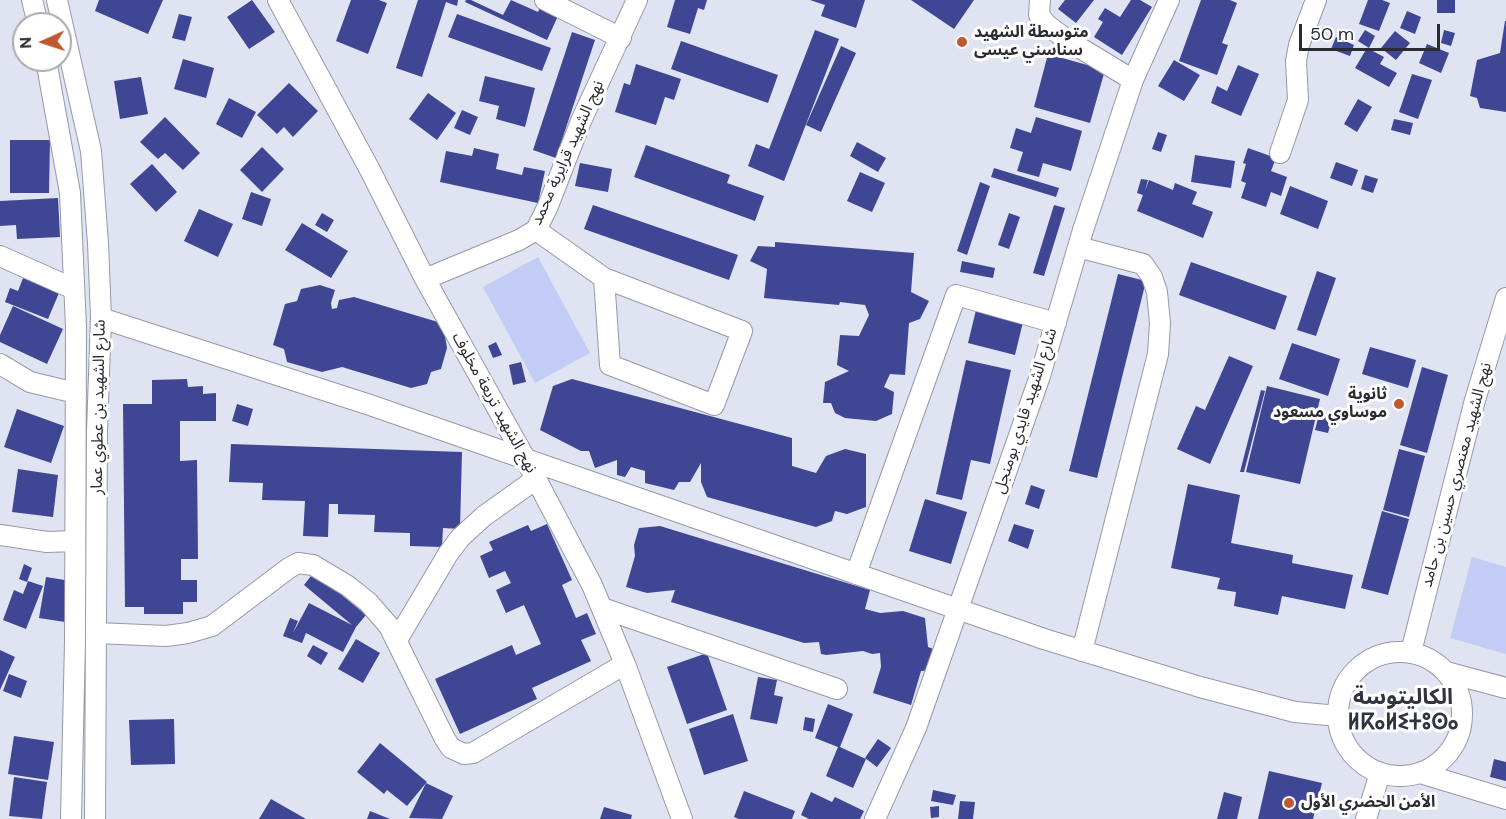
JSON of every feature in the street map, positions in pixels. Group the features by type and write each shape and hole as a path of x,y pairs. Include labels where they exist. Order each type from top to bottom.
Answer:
{"street":[{"name":"شارع الشهيد بن عطوي عمار","path":"57,0 92,151 99,243 95,819"},
{"name":"نهج الشهيد تريعة مخلوف","path":"278,0 425,279 526,460 592,585 625,664 682,819"},
{"path":"545,0 621,38"},
{"name":"نهج الشهيد قرايرية محمد","path":"425,279 519,240 536,230 548,206 581,122 637,0"},
{"path":"1040,0 1039,15 1046,24 1067,40 1133,80"},
{"name":"شارع الشهيد قايدي بومنجل","path":"875,819 916,728 1040,376 1078,247 1133,80 1169,0"},
{"path":"1280,153 1298,100 1296,61 1299,45 1316,0"},
{"name":"شارع الشهيد بن عطوي عمار","path":"48,72 70,193 76,327 71,819"},
{"path":"536,230 604,278 742,331 714,405 610,365 604,278"},
{"path":"1078,247 1143,264 1152,277 1157,292 1160,323 1158,354 1082,651"},
{"path":"0,256 74,289"},
{"path":"856,574 956,295 1056,323"},
{"name":"نهج الشهيد معنصري حسين بن حامد","path":"1411,652 1475,400 1506,298"},
{"path":"100,318 370,405 1082,651 1200,687 1295,712 1338,717"},
{"path":"0,364 30,382 75,393"},
{"path":"397,639 460,537 484,516 536,479"},
{"path":"0,535 47,542 75,541"},
{"path":"97,633 166,636 212,626 297,563 313,565 348,586 368,602 389,626 445,739 451,748 464,754 473,753 625,664"},
{"path":"602,608 837,688"},
{"path":"1390,652 1411,652 1430,659 1446,672 1457,689 1462,709 1460,730 1452,748 1438,763 1420,773 1400,776 1380,773 1362,763 1348,748 1338,717 1343,688 1354,671 1371,658 1390,652"},
{"path":"1446,672 1506,688"},
{"path":"1366,819 1380,773"},
{"path":"1420,773 1506,799"}],"shaded area":[{"path":"538,257 590,353 535,383 483,287"},
{"path":"1472,557 1506,567 1506,654 1450,638"}],"building":[{"path":"99,0 163,0 148,34 95,11"},
{"path":"252,0 275,32 249,49 227,17"},
{"path":"351,0 379,0 387,3 368,54 336,41"},
{"path":"418,0 458,0 457,6 446,2 422,77 396,68"},
{"path":"471,0 503,15 511,0 538,12 540,7 558,16 547,40 465,2"},
{"path":"675,0 707,0 704,10 698,8 690,34 667,27"},
{"path":"810,0 865,0 856,28 821,16 825,5"},
{"path":"911,0 974,0 954,29"},
{"path":"1065,0 1094,0 1076,23 1058,9"},
{"path":"1131,0 1140,0 1152,7 1122,55 1094,37 1103,22 1098,19 1105,8 1120,17"},
{"path":"1201,0 1230,0 1237,3 1222,43 1228,45 1217,75 1179,61"},
{"path":"1368,0 1382,0 1390,3 1379,31 1359,24"},
{"path":"1437,0 1455,0 1455,13 1437,13"},
{"path":"1407,11 1421,17 1415,34 1400,28"},
{"path":"179,14 192,17 185,41 172,38"},
{"path":"457,14 551,48 542,71 448,37"},
{"path":"1505,21 1506,112 1480,108 1477,98 1470,96 1477,60 1500,53"},
{"path":"815,30 839,39 784,181 748,166 756,144 769,149"},
{"path":"1365,30 1375,36 1369,48 1358,41"},
{"path":"1444,30 1455,33 1451,46 1441,43"},
{"path":"1395,31 1410,43 1396,60 1381,48"},
{"path":"572,32 595,40 556,158 533,150"},
{"path":"1336,37 1354,45 1350,56 1331,49"},
{"path":"681,41 778,75 768,103 671,69"},
{"path":"1427,44 1449,53 1441,73 1419,63"},
{"path":"841,46 856,53 821,132 806,125"},
{"path":"1367,48 1384,57 1380,64 1397,73 1389,87 1355,68"},
{"path":"1048,54 1105,70 1090,123 1034,107"},
{"path":"183,59 214,68 206,98 174,89"},
{"path":"1174,60 1200,75 1184,101 1158,86"},
{"path":"636,64 681,79 674,100 665,97 656,125 615,112 624,83 630,85"},
{"path":"1238,65 1259,74 1241,116 1211,103 1217,86 1227,91"},
{"path":"1412,74 1432,80 1418,119 1399,112"},
{"path":"485,76 535,88 525,127 496,119 499,106 479,101"},
{"path":"141,77 148,114 120,119 114,81"},
{"path":"289,83 318,111 293,137 284,127 277,134 257,115"},
{"path":"428,93 456,113 437,140 409,119"},
{"path":"229,98 256,112 242,138 216,124"},
{"path":"1358,99 1372,107 1357,132 1344,124"},
{"path":"462,110 478,117 470,135 454,128"},
{"path":"165,117 200,153 183,170 165,153 158,159 140,142"},
{"path":"1036,117 1082,131 1071,171 1043,163 1039,177 1017,171 1023,152 1010,148 1016,128 1031,133"},
{"path":"1394,119 1413,123 1410,135 1391,130"},
{"path":"1158,132 1167,135 1161,152 1152,149"},
{"path":"10,140 50,140 49,193 10,193"},
{"path":"857,142 886,158 878,172 850,156"},
{"path":"646,145 730,175 727,183 764,196 755,221 634,177"},
{"path":"262,147 284,169 262,192 240,170"},
{"path":"474,148 499,154 496,169 522,175 524,167 545,171 538,203 440,182 446,151 472,156"},
{"path":"1248,148 1276,158 1271,171 1287,177 1281,196 1271,192 1266,207 1241,198 1246,183 1241,181 1246,164 1243,163"},
{"path":"1195,155 1235,161 1231,188 1191,182"},
{"path":"1336,162 1358,170 1352,186 1330,178"},
{"path":"580,163 612,169 608,192 575,186"},
{"path":"152,164 177,192 156,212 130,184"},
{"path":"994,168 1059,188 1056,197 991,177"},
{"path":"860,172 885,183 872,212 847,201"},
{"path":"1365,175 1378,179 1373,193 1361,189"},
{"path":"1141,179 1148,180 1145,191 1149,180 1173,190 1175,183 1197,192 1192,204 1213,212 1203,238 1137,211 1143,195 1137,193"},
{"path":"980,182 990,186 967,255 957,251"},
{"path":"1290,186 1328,201 1318,229 1280,214"},
{"path":"251,192 271,199 262,226 242,219"},
{"path":"58,198 60,237 17,239 16,225 0,226 0,201"},
{"path":"593,205 738,255 729,280 584,229"},
{"path":"1054,205 1065,208 1044,276 1033,273"},
{"path":"199,209 233,224 218,257 184,241"},
{"path":"322,213 334,220 327,232 315,225"},
{"path":"1009,213 1020,217 1009,249 998,245"},
{"path":"302,223 348,251 331,278 285,250"},
{"path":"775,242 914,253 911,292 929,301 920,319 909,323 905,375 890,374 884,387 894,392 892,414 876,421 845,418 835,413 831,403 823,403 825,382 849,371 837,365 840,335 859,336 869,315 865,305 764,298 767,269 750,261 758,246 775,247"},
{"path":"962,261 995,268 993,278 960,272"},
{"path":"1191,262 1287,296 1275,330 1179,295"},
{"path":"1317,271 1336,278 1316,336 1297,330"},
{"path":"1118,274 1146,281 1097,478 1069,471"},
{"path":"23,278 59,293 48,319 5,302 10,288 18,291"},
{"path":"320,285 335,290 331,303 332,309 337,308 339,300 354,297 448,325 445,336 447,348 441,369 431,372 427,384 411,388 342,367 322,372 287,362 284,349 273,345 285,304 297,301 301,289"},
{"path":"13,306 63,329 47,364 0,342 0,335"},
{"path":"976,310 1023,322 1015,355 968,343"},
{"path":"496,342 502,355 493,358 488,346"},
{"path":"1292,343 1340,359 1328,396 1279,379"},
{"path":"1370,347 1416,360 1408,388 1362,374"},
{"path":"1229,356 1253,366 1210,464 1177,449 1196,406 1205,410"},
{"path":"966,360 1011,370 990,464 971,460 962,500 936,494"},
{"path":"521,362 526,382 513,385 509,365"},
{"path":"1422,367 1448,375 1427,453 1400,445"},
{"path":"187,379 188,387 203,386 203,394 216,393 216,421 180,421 180,461 197,460 198,559 181,559 181,580 197,580 197,602 183,602 183,614 144,614 144,607 125,607 123,404 152,404 152,380"},
{"path":"572,379 792,438 792,466 816,473 826,456 845,449 866,454 866,507 847,514 835,511 832,521 816,527 707,497 701,482 701,463 690,482 679,482 674,490 645,483 645,471 631,467 625,477 617,475 617,460 595,468 589,451 581,451 540,430 553,386"},
{"path":"1267,386 1320,399 1300,484 1246,472"},
{"path":"1261,390 1265,391 1244,472 1240,472"},
{"path":"237,404 253,409 248,426 232,421"},
{"path":"17,409 64,426 51,463 4,447"},
{"path":"1320,411 1333,414 1328,433 1315,430"},
{"path":"231,444 462,452 460,529 443,528 442,547 410,546 410,533 374,532 375,515 338,514 338,504 329,504 328,537 303,536 305,501 262,500 263,483 229,482"},
{"path":"1399,449 1425,456 1409,517 1383,510"},
{"path":"18,469 58,475 53,517 12,512"},
{"path":"1188,484 1240,495 1231,543 1293,555 1292,563 1353,575 1345,609 1282,596 1278,615 1234,606 1236,592 1217,589 1220,578 1171,568"},
{"path":"1031,485 1045,490 1039,509 1025,504"},
{"path":"925,499 967,512 951,564 909,551"},
{"path":"1382,511 1409,519 1388,595 1361,588"},
{"path":"547,524 572,580 562,585 576,618 587,613 596,634 581,640 591,661 532,688 537,699 460,734 435,679 512,645 516,655 541,644 524,605 506,613 496,590 511,583 505,571 489,578 480,556 493,550 489,542 528,525 531,531"},
{"path":"1014,524 1034,530 1028,549 1008,541"},
{"path":"660,526 870,590 865,609 880,613 903,611 925,618 928,647 939,651 933,670 921,671 911,705 873,693 881,667 880,653 872,654 863,651 821,654 819,642 804,643 671,602 675,590 647,593 626,587 635,556 634,545 639,528"},
{"path":"24,564 32,568 27,582 19,579"},
{"path":"314,572 366,615 356,627 343,652 306,633 302,643 283,636 290,618 298,621 293,633 309,603 352,625 304,585"},
{"path":"46,577 71,581 65,622 39,618"},
{"path":"28,581 43,586 26,629 3,620 14,590 23,594"},
{"path":"356,639 380,653 363,683 338,669"},
{"path":"313,645 328,653 321,665 307,656"},
{"path":"0,650 15,657 0,690"},
{"path":"707,653 727,710 687,724 667,667"},
{"path":"9,674 27,681 21,698 3,691"},
{"path":"758,677 777,680 774,695 783,697 777,724 750,719"},
{"path":"828,704 853,714 840,747 866,759 853,788 826,776 838,747 815,738"},
{"path":"733,714 748,761 704,775 689,729"},
{"path":"805,717 815,719 813,732 803,730"},
{"path":"174,719 175,764 131,765 129,720"},
{"path":"14,736 54,742 48,780 8,774"},
{"path":"878,739 891,748 877,767 865,758"},
{"path":"380,743 427,782 407,806 387,790 384,794 357,772"},
{"path":"1494,759 1506,762 1506,781 1490,777"},
{"path":"1269,771 1322,783 1313,819 1258,819"},
{"path":"14,777 47,782 42,819 9,816"},
{"path":"426,783 453,796 442,819 409,818"},
{"path":"933,790 956,795 953,805 931,801"},
{"path":"744,791 795,811 792,819 739,819 734,817"},
{"path":"811,792 832,802 835,797 864,811 860,819 809,819 801,815"},
{"path":"1224,792 1242,797 1237,819 1217,819"},
{"path":"271,799 306,819 259,819"},
{"path":"960,801 975,802 973,819 958,819"},
{"path":"939,806 939,817 931,818 930,807"},
{"path":"604,807 632,815 631,819 600,819"},
{"path":"370,811 390,819 367,819"}],"place":[{"name":"متوسطة الشهيد سناسني عيسى","path":"962,42"},
{"name":"ثانوية موساوي مسعود","path":"1399,404"},
{"name":"الأمن الحضري الأول","path":"1289,803"}],"district":[{"name":"الكاليتوسة ⵍⴽⴰⵍⵉⵜⵓⵙⴰ","path":"1403,710"}]}
